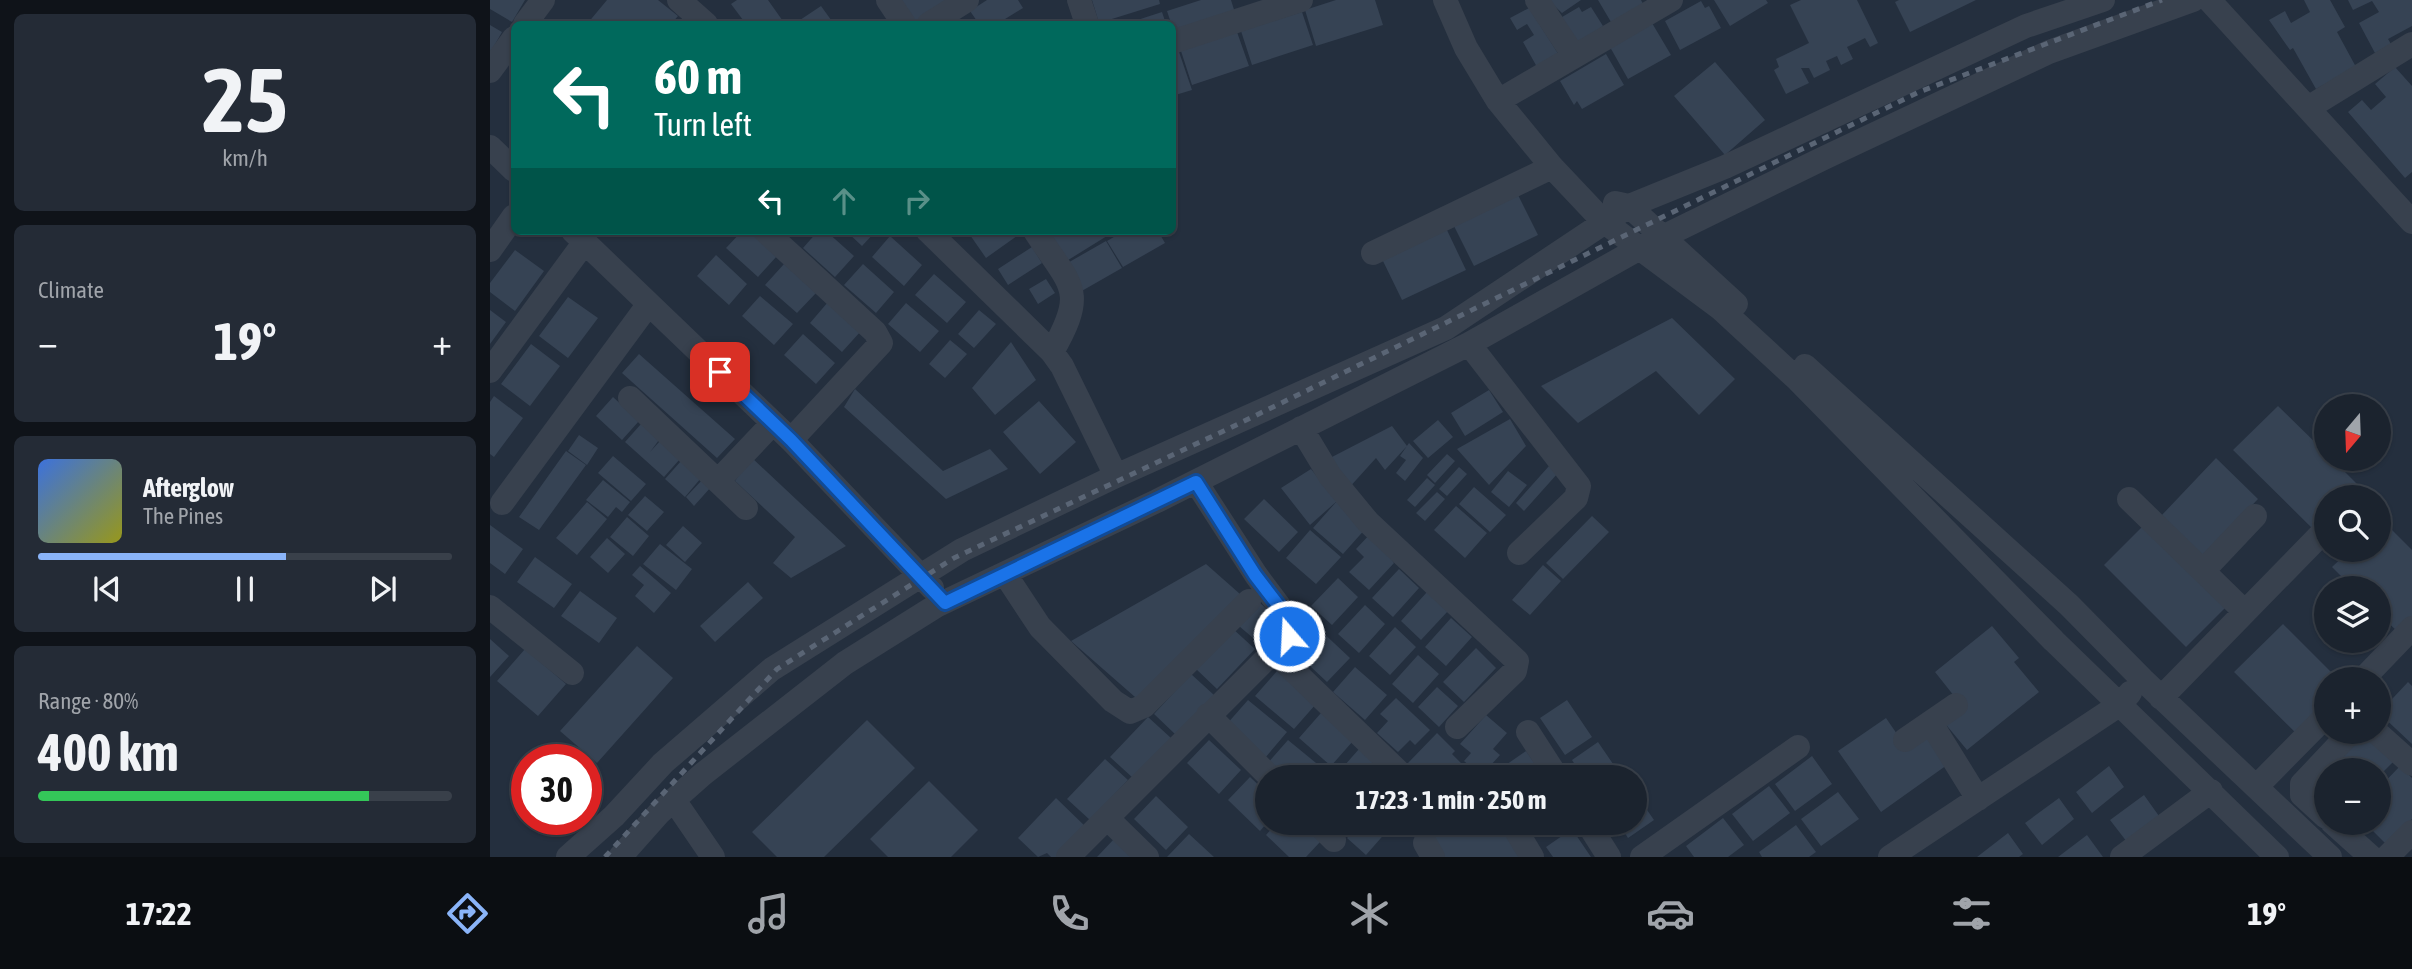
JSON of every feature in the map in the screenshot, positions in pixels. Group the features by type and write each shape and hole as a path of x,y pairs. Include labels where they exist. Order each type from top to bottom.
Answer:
{"street":[{"path":"527,21 543,0"},
{"path":"679,0 703,21"},
{"path":"888,0 902,21"},
{"path":"934,21 967,0"},
{"path":"1079,0 1086,21"},
{"path":"1176,41 1301,0"},
{"path":"1445,0 1466,48 1498,101 1552,167 1603,221 1721,309 1798,380 2119,705 2277,857"},
{"path":"1537,0 1574,56"},
{"path":"568,857 614,816 681,748 772,669 962,550 1116,476 1446,328 1629,206 1725,167 2026,26 2103,0"},
{"path":"620,857 702,774 845,663 945,603 1196,482 1469,344 1640,248 2049,52 2193,0"},
{"path":"2209,0 2412,222"},
{"path":"1498,101 1659,3"},
{"path":"490,71 511,42"},
{"path":"2308,108 2412,44"},
{"path":"490,146 511,167"},
{"path":"1373,253 1552,167"},
{"path":"1577,193 1629,206 2069,606 2161,698 2330,857"},
{"path":"490,250 511,220"},
{"path":"769,235 875,332 881,343 791,440"},
{"path":"932,235 1052,352 1062,366 1116,476"},
{"path":"1038,235 1071,288 1073,302 1069,322 1052,352"},
{"path":"490,371 578,237 791,440 922,575 945,603"},
{"path":"502,503 648,305"},
{"path":"1469,344 1579,486 1576,498 1519,553"},
{"path":"630,398 746,508"},
{"path":"718,481 773,423"},
{"path":"1301,428 1330,476 1368,522 1517,661 1515,671 1457,727"},
{"path":"1068,857 1208,715 1275,653 1289,636 1288,618 1255,575 1196,482"},
{"path":"2129,499 2244,611"},
{"path":"2204,570 2255,516"},
{"path":"2161,698 2314,541"},
{"path":"1005,573 1040,627 1113,701 1130,712 1144,706 1249,601"},
{"path":"490,607 572,673"},
{"path":"2375,667 2412,628"},
{"path":"1275,653 1392,765"},
{"path":"1890,857 2119,705 2143,680"},
{"path":"1905,740 1956,705"},
{"path":"1208,715 1258,765"},
{"path":"1931,723 1978,799"},
{"path":"2256,787 2314,728"},
{"path":"1528,732 1549,765"},
{"path":"2326,758 2340,744"},
{"path":"2390,744 2412,764"},
{"path":"1642,857 1798,747"},
{"path":"681,748 702,774"},
{"path":"2314,771 2302,784 2302,795 2314,806"},
{"path":"2122,857 2211,791"},
{"path":"674,800 713,857"},
{"path":"1107,818 1147,857"},
{"path":"2387,857 2412,832"},
{"path":"1329,835 1334,840"},
{"path":"1519,835 1532,857"},
{"path":"1595,835 1609,857"},
{"path":"2346,835 2371,857"}],"building":[{"path":"490,0 525,0 513,21 490,9"},
{"path":"607,0 658,0 678,16 674,21 590,21"},
{"path":"737,0 768,0 783,21 744,21 731,4"},
{"path":"900,0 951,0 922,21 913,21"},
{"path":"987,0 1018,0 1023,8 1002,21 977,21 970,11"},
{"path":"1092,0 1159,0 1160,4 1098,21"},
{"path":"1201,0 1231,0 1236,16 1176,35 1176,21 1170,21 1167,11"},
{"path":"1336,0 1375,0 1383,25 1316,46 1305,10"},
{"path":"1548,0 1581,0 1562,13"},
{"path":"1598,0 1641,0 1643,4 1611,22"},
{"path":"1714,0 1766,0 1768,3 1730,26"},
{"path":"1801,0 1857,0 1878,43 1870,47 1865,38 1847,47 1853,59 1841,65 1837,56 1826,61 1830,70 1814,78 1809,68 1801,68 1809,83 1786,94 1774,70 1779,67 1776,59 1809,43 1790,5"},
{"path":"1976,0 1910,32 1895,2"},
{"path":"2304,0 2330,0 2345,27 2337,32 2356,67 2316,89 2293,48 2290,50 2269,20 2285,11 2291,23 2310,12"},
{"path":"2348,0 2412,0 2412,26 2388,39 2391,44 2375,53 2359,23 2379,12 2372,1 2353,10"},
{"path":"1701,1 1705,8 1709,6 1721,28 1680,50 1665,21"},
{"path":"821,6 832,21 798,21"},
{"path":"1579,7 1582,12 1591,7 1603,26 1577,45 1557,20"},
{"path":"1529,8 1559,55 1537,67 1523,42 1534,35 1527,24 1517,30 1510,18"},
{"path":"1162,12 1165,21 1134,21"},
{"path":"1302,12 1313,45 1252,65 1241,31"},
{"path":"1652,23 1671,55 1628,79 1610,47"},
{"path":"490,25 502,32 490,53"},
{"path":"1237,32 1249,66 1192,85 1181,51"},
{"path":"1176,49 1192,90 1176,95"},
{"path":"1606,54 1624,85 1582,109 1577,101 1574,105 1560,81"},
{"path":"1715,62 1765,120 1725,155 1674,96"},
{"path":"2395,67 2412,86 2412,172 2405,178 2348,112 2362,100 2371,110 2386,97 2375,84"},
{"path":"1517,193 1538,235 1474,266 1453,224"},
{"path":"1446,228 1466,270 1402,300 1382,259"},
{"path":"738,235 753,235 777,256 758,277 726,248"},
{"path":"814,235 830,235 854,256 835,277 803,248"},
{"path":"850,235 872,235 862,246"},
{"path":"970,235 1018,235 986,258"},
{"path":"1049,235 1109,235 1065,262"},
{"path":"1117,235 1160,235 1165,243 1123,267 1107,241"},
{"path":"890,236 922,265 904,286 872,257"},
{"path":"1106,241 1122,268 1080,292 1064,265"},
{"path":"1032,247 1042,263 1008,285 998,269"},
{"path":"515,250 544,271 515,311 490,292 490,283"},
{"path":"716,255 747,284 729,305 697,276"},
{"path":"784,264 816,293 797,313 765,285"},
{"path":"863,264 894,292 876,313 844,285"},
{"path":"934,274 966,302 947,323 915,295"},
{"path":"1046,279 1055,293 1038,304 1029,289"},
{"path":"760,296 793,324 774,345 742,316"},
{"path":"568,297 598,318 568,358 539,336"},
{"path":"828,302 861,331 842,352 810,323"},
{"path":"906,303 939,331 920,352 888,324"},
{"path":"490,310 506,322 490,344"},
{"path":"979,310 996,324 974,348 958,334"},
{"path":"1672,318 1735,379 1699,415 1656,371 1578,423 1541,386"},
{"path":"803,334 835,363 816,384 784,355"},
{"path":"950,340 967,354 945,378 929,364"},
{"path":"1011,342 1036,380 995,415 972,388"},
{"path":"531,344 560,366 530,406 501,384"},
{"path":"639,354 735,439 717,458 622,373"},
{"path":"855,389 943,471 990,449 1008,469 946,499 844,407"},
{"path":"1489,390 1503,412 1465,436 1451,413"},
{"path":"494,396 523,418 494,457 490,454 490,402"},
{"path":"613,397 639,421 622,440 596,416"},
{"path":"1039,401 1076,442 1040,474 1003,432"},
{"path":"2278,406 2314,441 2314,471 2344,471 2358,485 2314,485 2314,530 2233,450"},
{"path":"1510,419 1526,446 1489,485 1457,449"},
{"path":"1438,420 1453,437 1428,458 1413,441"},
{"path":"641,424 659,440 650,452 660,441 680,459 664,477 625,442"},
{"path":"1392,426 1407,446 1385,470 1376,458 1347,490 1330,458"},
{"path":"579,435 598,448 587,465 568,451"},
{"path":"1409,443 1423,458 1405,481 1396,473 1406,460 1400,456"},
{"path":"566,451 586,465 539,530 519,517"},
{"path":"1447,454 1455,461 1435,483 1427,475"},
{"path":"613,456 646,484 631,501 598,473"},
{"path":"751,457 846,546 791,578 773,563 795,537 735,481"},
{"path":"2216,458 2258,499 2203,556 2161,516"},
{"path":"681,461 701,478 685,497 665,479"},
{"path":"1549,466 1558,473 1524,511 1516,503"},
{"path":"1459,467 1467,474 1447,496 1439,489"},
{"path":"1311,469 1337,501 1310,525 1281,488"},
{"path":"1508,471 1527,485 1509,507 1491,492"},
{"path":"1427,478 1435,485 1415,507 1407,500"},
{"path":"703,479 711,487 694,506 686,497"},
{"path":"603,480 630,502 622,512 616,507 608,517 586,500"},
{"path":"1474,487 1506,515 1490,532 1459,504"},
{"path":"1437,492 1445,499 1425,521 1416,513"},
{"path":"645,496 664,512 647,531 628,515"},
{"path":"1264,499 1298,532 1279,552 1244,519"},
{"path":"1337,501 1367,527 1343,554 1313,528"},
{"path":"587,502 607,519 577,555 556,538"},
{"path":"1456,506 1487,533 1465,558 1434,530"},
{"path":"1592,516 1609,532 1563,579 1546,563"},
{"path":"627,517 649,536 633,556 610,537"},
{"path":"2148,521 2230,603 2186,647 2104,565"},
{"path":"490,525 523,549 505,574 490,563"},
{"path":"683,526 702,543 685,562 666,545"},
{"path":"2391,529 2412,550 2412,618 2398,632 2391,625 2391,576 2341,576 2332,567 2337,562 2391,562"},
{"path":"1310,530 1341,557 1316,584 1286,558"},
{"path":"1372,532 1394,563 1369,590 1349,572 1364,557 1356,549"},
{"path":"607,538 625,554 608,573 590,557"},
{"path":"660,544 692,569 676,590 643,564"},
{"path":"535,557 572,584 554,608 517,582"},
{"path":"1206,564 1240,594 1143,704 1071,641"},
{"path":"1543,565 1561,581 1530,615 1512,600"},
{"path":"640,566 671,593 654,613 635,596 644,585 632,575"},
{"path":"1399,569 1419,588 1393,617 1372,598"},
{"path":"1338,578 1358,597 1332,625 1311,606"},
{"path":"748,582 763,598 715,642 700,626"},
{"path":"580,591 617,618 599,643 561,616"},
{"path":"1427,592 1448,611 1421,640 1401,621"},
{"path":"1260,603 1280,621 1260,644 1239,626"},
{"path":"1365,605 1385,624 1359,653 1338,634"},
{"path":"1451,618 1472,637 1446,666 1425,647"},
{"path":"2283,624 2326,667 2314,667 2314,723 2300,737 2234,672"},
{"path":"1992,626 2019,658 2014,662 2039,692 1967,750 1943,721 1962,706 1935,672"},
{"path":"1395,627 1416,647 1390,675 1369,656"},
{"path":"1232,628 1255,649 1217,689 1195,668"},
{"path":"1318,628 1350,658 1327,682 1295,652"},
{"path":"490,639 509,656 490,677"},
{"path":"637,646 673,678 602,757 602,744 575,744 560,731"},
{"path":"1476,648 1496,668 1464,702 1443,682"},
{"path":"525,649 566,684 538,716 497,681"},
{"path":"1418,655 1439,674 1413,703 1392,684"},
{"path":"1355,667 1387,695 1365,720 1333,692"},
{"path":"1277,671 1316,704 1294,729 1255,696"},
{"path":"1191,674 1214,695 1176,735 1154,714"},
{"path":"2408,682 2412,686 2412,744 2391,724 2391,700"},
{"path":"1437,687 1458,706 1439,727 1418,707"},
{"path":"1396,698 1430,730 1415,745 1410,740 1398,752 1377,733 1388,721 1380,714"},
{"path":"1248,700 1287,732 1265,758 1226,725"},
{"path":"1567,700 1592,737 1565,755 1540,718"},
{"path":"1321,713 1353,741 1330,765 1299,738"},
{"path":"1486,715 1507,733 1493,749 1500,755 1491,765 1469,765 1464,761 1471,753 1460,744"},
{"path":"1148,717 1171,738 1133,778 1110,757"},
{"path":"1886,718 1908,750 1927,736 1947,765 1881,812 1838,751"},
{"path":"867,720 915,768 824,857 777,857 752,832"},
{"path":"1437,733 1455,751 1452,754 1463,765 1410,765 1408,763"},
{"path":"1209,740 1241,770 1219,794 1187,763"},
{"path":"1288,740 1318,765 1266,765"},
{"path":"1598,742 1614,765 1575,765 1572,760"},
{"path":"2348,744 2380,744 2396,759 2391,764 2391,758 2334,758"},
{"path":"1359,749 1378,765 1345,765"},
{"path":"1526,751 1536,765 1506,765"},
{"path":"1812,756 1832,784 1795,811 1775,784"},
{"path":"1105,759 1128,780 1090,820 1067,799"},
{"path":"2109,766 2124,787 2092,813 2076,792"},
{"path":"2400,766 2412,778 2412,819 2387,845 2377,835 2391,835 2391,775"},
{"path":"1250,777 1255,782 1255,826 1228,800"},
{"path":"929,781 978,830 951,857 888,857 870,839"},
{"path":"1769,786 1790,813 1753,841 1732,814"},
{"path":"1838,792 1859,819 1821,846 1801,819"},
{"path":"2144,795 2159,816 2127,842 2110,820"},
{"path":"1156,796 1188,827 1166,850 1134,819"},
{"path":"1056,798 1088,829 1061,857 1051,857 1047,853 1038,857 1018,838"},
{"path":"2059,798 2074,819 2042,845 2025,823"},
{"path":"1647,810 1654,820 1647,825"},
{"path":"1723,818 1744,845 1728,857 1694,857 1686,846"},
{"path":"1796,825 1816,852 1809,857 1762,857 1759,852"},
{"path":"2008,833 2023,854 2019,857 1977,857"},
{"path":"1189,834 1214,857 1167,857"},
{"path":"1266,835 1313,835 1320,842 1306,857 1289,857"},
{"path":"1350,835 1384,835 1366,855 1347,838"},
{"path":"1430,835 1513,835 1527,857 1444,857"},
{"path":"1563,835 1576,835 1591,857 1553,857 1546,847"},
{"path":"2087,835 2103,857 2058,857"},
{"path":"1114,839 1133,857 1097,857"}],"railway":[{"path":"605,857 777,669 954,558 1232,427 1919,92 2162,0"}],"route":[{"path":"720,372 791,440 922,575 945,603 1196,482 1255,575 1288,618 1289,636"}]}
